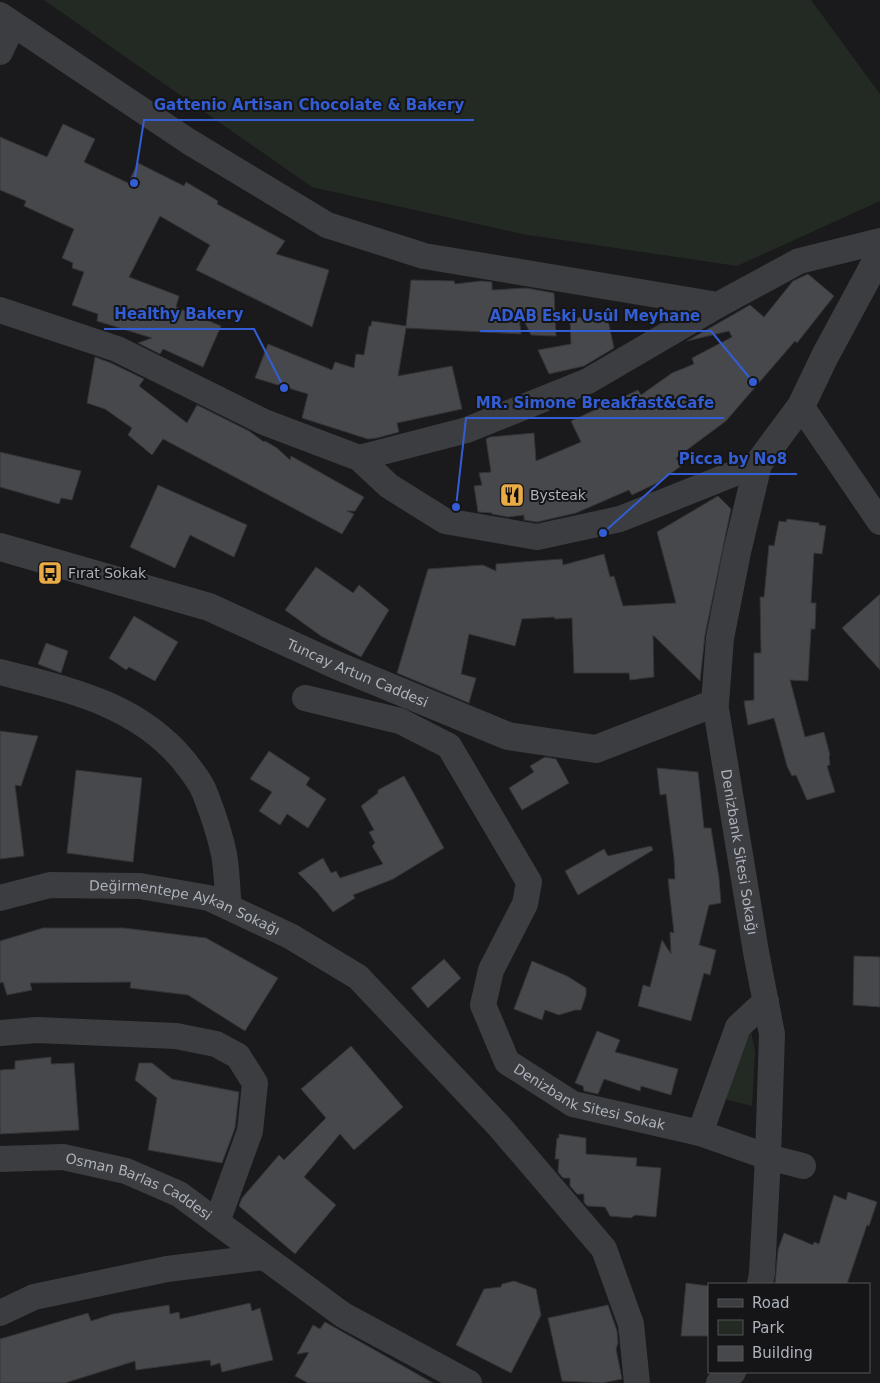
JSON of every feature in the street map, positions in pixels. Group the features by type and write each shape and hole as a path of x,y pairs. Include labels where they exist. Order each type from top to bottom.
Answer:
{"street":[{"path":"0,52 6,20 188,141 328,225 424,256 718,305"},
{"path":"359,458 467,430 588,381 718,305 799,261 880,241"},
{"path":"716,703 720,638 737,552 758,464 801,406 825,356 880,254"},
{"path":"0,310 117,349 264,422 359,458 390,486 445,521 537,537 620,519 758,464"},
{"path":"801,406 878,515"},
{"name":"Tuncay Artun Caddesi","path":"0,547 209,607 336,665 508,736 596,749 716,703"},
{"path":"0,672 98,699 138,719 158,734 177,753 193,773 206,795 224,854 229,907"},
{"name":"Denizbank Sitesi Sokak","path":"305,698 400,721 449,746 529,882 525,904 491,970 483,1005 507,1062 573,1104 700,1133"},
{"name":"Denizbank Sitesi Sokağı","path":"716,703 756,952 772,1034 768,1157 760,1283"},
{"path":"436,739 447,710"},
{"name":"Değirmentepe Aykan Sokağı","path":"0,898 50,885 140,886 209,898 290,936 358,977 499,1126 604,1249 631,1324"},
{"path":"766,1001 738,1027 700,1133 768,1157 803,1166"},
{"path":"0,1033 37,1030 176,1036 216,1044 238,1056 255,1083 250,1131 217,1222"},
{"name":"Osman Barlas Caddesi","path":"0,1159 63,1158 126,1171 180,1194 343,1315 469,1383"},
{"path":"0,1313 34,1298 158,1271 264,1257"},
{"path":"631,1324 637,1383"},
{"path":"631,1324 650,1383"},
{"path":"719,1383 731,1373"}],"green space":[{"path":"44,0 811,0 880,94 880,201 737,266 522,234 312,187"},
{"path":"751,1031 755,1051 752,1106 721,1098"}],"building":[{"path":"63,124 95,139 84,162 128,183 138,163 184,186 186,182 218,201 217,204 285,241 276,254 329,270 312,327 196,270 210,245 160,216 129,277 179,296 176,307 221,326 203,367 163,349 160,354 138,343 152,338 97,321 98,314 72,305 84,272 72,268 73,263 62,258 74,229 24,206 26,201 0,190 0,137 47,157"},
{"path":"808,274 834,296 797,343 795,341 726,421 676,458 681,466 659,482 632,495 629,490 576,513 537,522 524,520 524,515 508,517 478,512 474,486 482,485 479,473 491,472 486,439 534,433 536,461 581,442 571,421 638,390 641,395 672,373 694,364 692,358 732,337 729,331 687,341 750,305 764,317 793,281"},
{"path":"411,280 454,281 455,284 481,281 492,282 492,290 526,288 554,293 556,336 531,335 518,308 521,334 406,328 398,376 452,366 462,409 397,423 399,432 377,438 368,439 302,418 308,394 255,378 268,344 332,370 335,362 354,368 356,354 364,355 369,326 371,326 372,321 406,326"},
{"path":"606,311 614,348 584,366 549,374 538,350 571,344 570,320"},
{"path":"95,357 144,379 139,386 187,423 197,405 249,431 264,442 277,448 290,460 291,456 364,497 355,511 347,511 354,514 342,534 163,439 152,455 128,435 132,428 105,409 87,403"},
{"path":"0,452 81,471 72,500 61,498 59,504 0,487"},
{"path":"158,485 247,525 234,557 190,535 175,568 130,547"},
{"path":"718,496 731,509 705,635 700,681 653,635 654,677 630,680 629,673 574,673 572,618 555,619 554,617 522,619 515,646 469,634 461,674 476,678 469,703 397,673 428,569 483,565 496,571 496,564 562,559 563,565 604,554 610,577 614,576 623,606 676,603 657,532"},
{"path":"787,519 819,523 819,525 826,526 822,554 814,553 811,603 816,603 815,629 811,629 808,681 790,680 805,737 824,732 830,755 830,765 827,766 835,792 807,800 796,775 792,776 787,766 774,718 748,725 744,701 754,700 754,653 761,653 760,597 764,597 769,545 774,546 779,521 786,522"},
{"path":"316,567 353,593 359,585 389,610 361,657 321,636 285,610"},
{"path":"880,594 880,670 842,628"},
{"path":"134,616 178,642 155,681 129,667 126,670 109,658"},
{"path":"46,643 68,651 61,673 38,664"},
{"path":"0,731 38,736 21,786 15,785 24,856 0,859"},
{"path":"269,751 310,778 306,785 326,799 308,828 287,814 280,825 259,811 272,792 250,779"},
{"path":"545,757 556,759 569,783 522,810 509,788 534,772 530,766"},
{"path":"657,768 698,772 704,828 711,828 719,878 721,903 709,905 699,945 716,950 710,975 704,973 691,1021 638,1006 643,985 650,987 662,940 671,954 670,932 674,933 668,879 675,879 674,858 666,794 660,795"},
{"path":"76,770 142,778 133,862 67,853"},
{"path":"404,776 444,848 393,879 353,895 355,898 333,912 298,873 323,858 331,873 336,871 340,878 383,864 372,846 375,843 369,832 374,830 361,806 378,793 378,790"},
{"path":"651,846 653,850 578,895 565,871 604,849 608,856"},
{"path":"43,928 124,928 206,938 278,978 245,1031 188,995 130,988 131,982 30,983 32,990 7,995 3,982 0,983 0,941"},
{"path":"854,956 880,957 880,1007 853,1005"},
{"path":"444,959 461,978 428,1008 411,988"},
{"path":"532,961 567,976 586,988 586,995 581,1010 559,1015 545,1010 542,1020 514,1009"},
{"path":"597,1031 620,1040 615,1052 678,1069 671,1095 641,1086 640,1091 604,1079 598,1094 584,1091 583,1086 575,1083"},
{"path":"351,1046 403,1107 354,1150 340,1134 304,1177 336,1205 295,1254 239,1206 242,1198 279,1155 284,1160 326,1118 301,1089"},
{"path":"51,1057 51,1064 74,1063 79,1130 0,1134 0,1070 15,1069 15,1061"},
{"path":"139,1063 152,1063 172,1079 239,1092 235,1128 222,1163 148,1150 157,1098 135,1080"},
{"path":"559,1134 586,1138 586,1154 637,1158 636,1166 661,1168 656,1217 635,1215 631,1218 610,1216 605,1207 587,1206 584,1202 584,1194 577,1194 570,1186 570,1178 563,1178 558,1172 559,1159 555,1159"},
{"path":"848,1192 877,1202 847,1283 775,1283 778,1250 784,1233 813,1245 814,1242 819,1244 834,1195 846,1200"},
{"path":"514,1281 536,1289 541,1315 511,1373 456,1345 484,1289 501,1287 502,1284"},
{"path":"686,1283 708,1286 708,1336 681,1336"},
{"path":"250,1303 252,1311 260,1308 273,1360 222,1372 220,1363 211,1366 210,1360 136,1370 135,1361 65,1383 0,1383 0,1339 88,1313 91,1321 113,1314 169,1305 170,1314 179,1312 180,1319"},
{"path":"608,1305 617,1331 618,1343 616,1349 622,1379 602,1383 562,1381 548,1318"},
{"path":"325,1322 433,1383 308,1383 295,1376 309,1352 297,1354 313,1325 320,1329"}],"place":[{"name":"Gattenio Artisan Chocolate & Bakery","path":"134,183"},
{"name":"ADAB Eski Usûl Meyhane","path":"753,382"},
{"name":"Healthy Bakery","path":"284,388"},
{"name":"Bysteak","path":"512,495"},
{"name":"MR. Simone Breakfast&Cafe","path":"456,507"},
{"name":"Picca by No8","path":"603,533"},
{"name":"Fırat Sokak","path":"50,573"}]}
